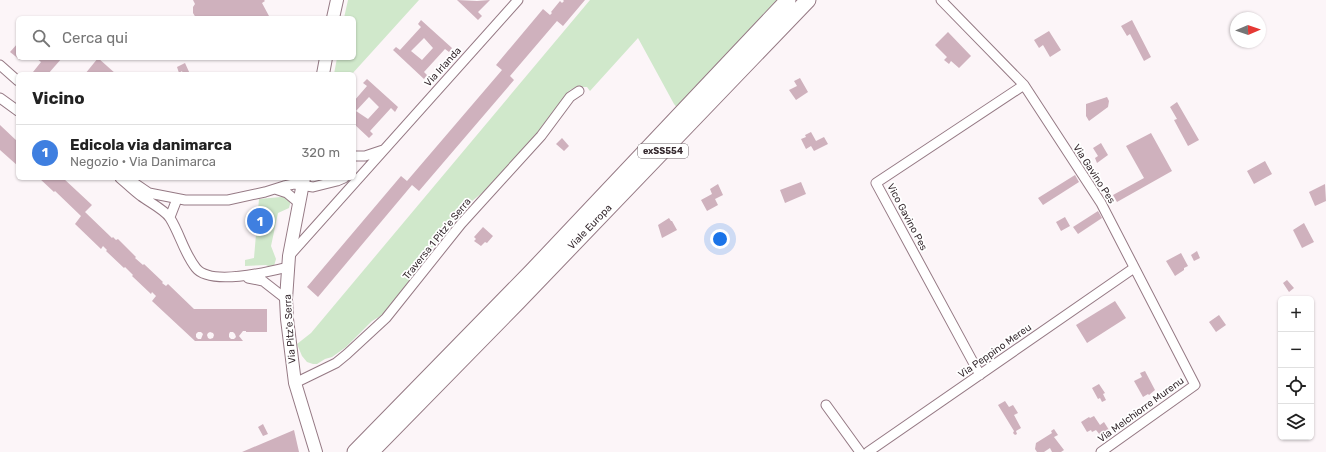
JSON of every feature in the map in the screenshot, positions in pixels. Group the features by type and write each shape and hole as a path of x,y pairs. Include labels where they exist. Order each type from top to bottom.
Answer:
{"main road":[{"name":"Viale Europa","path":"355,452 532,271 788,0"},
{"name":"Viale Europa","path":"371,452 518,302 808,0"}],"street":[{"path":"333,16 337,0"},
{"name":"Via Irlanda","path":"288,261 368,167 518,0"},
{"name":"Via Gavino Pes","path":"940,0 1024,85 1101,203 1195,385"},
{"path":"323,72 326,60"},
{"path":"0,65 16,78"},
{"name":"Vico Gavino Pes","path":"980,375 876,183 1024,85"},
{"name":"Traversa 1 Pitz'e Serra","path":"295,383 336,363 386,318 461,224 541,136 570,97 579,91"},
{"path":"0,98 16,110"},
{"name":"Via Irlanda","path":"356,156 365,156 385,149"},
{"name":"Via Irlanda","path":"356,173 368,167"},
{"path":"122,180 140,196 170,217 197,270 205,274 215,277 241,276 266,272 288,261"},
{"path":"130,180 149,193 185,200 228,200 265,192 303,181 313,187 339,180"},
{"name":"Via Pitz'e Serra","path":"303,181 288,261 286,299 295,383 316,452"},
{"path":"275,189 286,194 299,203"},
{"path":"170,217 177,199"},
{"name":"Via Peppino Mereu","path":"868,452 1134,268"},
{"path":"241,276 263,281 286,299"},
{"name":"Via Melchiorre Murenu","path":"1101,452 1195,385"},
{"path":"826,405 860,452"},
{"name":"Via Pitz'e Serra","path":"309,431 310,452"}],"green space":[{"path":"348,0 419,0 354,72 334,72 337,60 356,60 356,16 344,16"},
{"path":"590,0 784,0 680,111 674,104 638,38 590,91 587,87 577,87 570,90 552,115 509,166 487,189 467,205 430,250 419,268 387,312 372,321 346,347 332,357 317,364 307,362 302,356 297,344 311,333"},
{"path":"292,196 289,208 278,213 271,246 276,259 274,266 245,266 245,260 254,258 259,199"}],"building":[{"path":"193,0 264,0 265,1 262,3 269,16 195,16 193,7 195,4"},
{"path":"457,0 490,0 478,12 482,16 478,20"},
{"path":"563,0 585,0 563,26 557,21 510,76 514,80 419,191 412,185 318,297 307,287 401,176 407,181 502,70 496,65 543,9 550,15 560,1 562,3 564,1"},
{"path":"421,20 452,48 449,52 445,49 424,72 427,75 424,79 393,50 396,47 400,50 421,27 418,24","holes":["424,38 433,48 422,60 411,51"]},
{"path":"1132,20 1151,57 1144,61 1130,34 1127,36 1121,26"},
{"path":"1049,31 1061,50 1050,57 1043,45 1039,48 1034,40"},
{"path":"948,32 971,56 959,68 951,61 949,64 944,60 947,57 935,45"},
{"path":"16,45 16,57 10,52"},
{"path":"38,60 60,60 50,72 33,72 41,62"},
{"path":"96,60 100,60 114,72 87,72"},
{"path":"185,63 189,72 179,72 177,67"},
{"path":"800,78 808,92 796,100 789,90 797,86 794,81"},
{"path":"367,79 398,107 395,112 391,108 370,131 373,134 369,138 356,126 356,111 356,99 367,86 363,83","holes":["369,97 379,107 368,119 356,111"]},
{"path":"1107,97 1109,101 1108,107 1089,121 1086,116 1086,104"},
{"path":"1177,102 1199,140 1188,146 1174,120 1177,119 1170,107"},
{"path":"0,125 16,140 16,164 0,150"},
{"path":"811,132 816,141 824,137 828,144 814,151 811,146 806,149 801,139 806,137 805,135"},
{"path":"1151,133 1172,171 1117,202 1113,195 1144,178 1126,146"},
{"path":"562,138 569,146 564,151 556,144"},
{"path":"1101,143 1108,155 1097,163 1095,158 1098,156 1093,148"},
{"path":"1265,161 1272,174 1254,184 1247,171"},
{"path":"1075,175 1079,182 1043,205 1038,198"},
{"path":"41,180 65,180 92,205 85,212 112,238 113,237 116,240 118,239 136,257 135,258 143,265 144,264 163,282 162,283 166,286 168,284 194,309 267,309 267,332 243,331 239,336 243,341 195,341 152,301 156,296 152,292 151,294 132,276 133,275 125,267 124,268 106,251 107,250 103,246 101,249 75,224 81,216 55,191 54,192","holes":["201,332 203,334 201,339 198,339 196,334","210,332 214,335 213,338 210,339 207,335","230,332 235,334 236,337 234,339 229,337"]},
{"path":"801,182 806,194 785,203 780,190"},
{"path":"718,184 723,195 715,199 718,205 707,211 701,200 712,194 710,189"},
{"path":"1325,184 1326,201 1315,206 1309,192"},
{"path":"1098,211 1102,218 1078,234 1073,227"},
{"path":"1065,217 1070,226 1061,231 1056,222"},
{"path":"669,218 677,230 662,238 658,225"},
{"path":"1304,223 1314,242 1302,248 1293,230"},
{"path":"483,227 493,236 487,243 485,242 481,246 474,241 476,239 474,237"},
{"path":"1197,251 1200,258 1194,261 1191,255"},
{"path":"1181,253 1188,266 1175,276 1166,261"},
{"path":"1287,280 1294,288 1289,292 1283,283"},
{"path":"1115,301 1126,318 1087,343 1076,325"},
{"path":"1219,315 1226,325 1216,332 1209,322"},
{"path":"1145,371 1155,390 1149,395 1148,394 1143,397 1134,381 1142,377 1140,373"},
{"path":"1099,384 1105,393 1103,394 1106,400 1102,402 1100,398 1098,399 1092,388"},
{"path":"1005,401 1009,407 1013,405 1018,413 1014,415 1021,428 1016,431 1017,434 1015,435 998,405"},
{"path":"1094,416 1100,425 1104,422 1109,430 1100,435 1096,430 1087,432 1081,422"},
{"path":"263,424 268,434 263,436 258,427"},
{"path":"1054,429 1058,435 1054,437 1064,450 1061,452 1052,452 1050,448 1044,452 1037,452 1035,449 1036,443 1052,433 1051,431"},
{"path":"294,430 299,452 242,452"}],"place":[{"name":"Edicola via danimarca","path":"260,221"}]}
